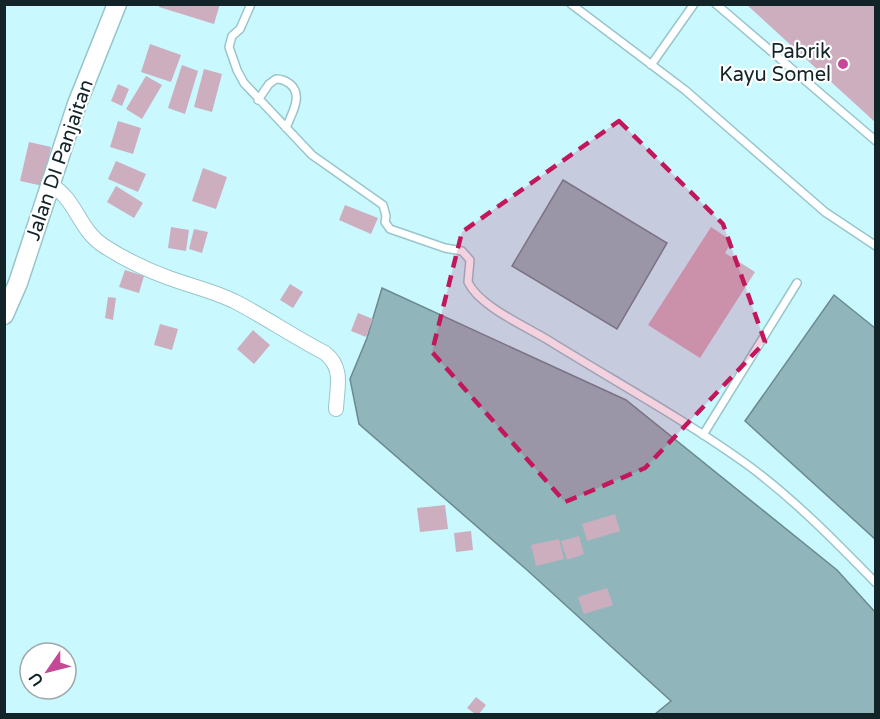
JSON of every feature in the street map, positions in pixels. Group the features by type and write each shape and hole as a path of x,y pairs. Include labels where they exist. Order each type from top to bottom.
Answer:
{"main road":[{"name":"Jalan DI Panjaitan","path":"4,315 18,283 77,104 117,4"}],"street":[{"path":"51,185 62,191 88,233 104,246 170,278 199,286 234,301 334,360 338,373 336,409"}],"lane":[{"path":"251,4 240,29 232,36 229,46 241,77 258,100 326,167 383,205 386,210 386,222 390,229 446,248 462,251 470,260 467,277 470,286 478,296 666,409 746,464 819,524 876,583"},
{"path":"571,4 685,90 825,212 876,246"},
{"path":"651,64 694,4"},
{"path":"716,4 876,141"},
{"path":"258,100 269,84 276,79 287,81 294,87 297,97 286,129"},
{"path":"703,435 797,284"}],"highlighted area":[{"path":"619,121 723,224 765,342 645,468 565,502 432,352 462,232"}],"water":[{"path":"563,180 667,243 617,329 512,266"},
{"path":"382,288 626,400 837,570 875,612 875,714 655,714 671,701 527,570 359,424 350,379 367,338"},
{"path":"834,295 875,328 875,539 745,421"}],"building":[{"path":"160,4 220,4 214,24 159,7"},
{"name":"Pabrik Kayu Somel","path":"746,4 876,4 876,123"},
{"path":"150,44 181,55 171,82 141,72"},
{"path":"182,65 198,71 185,114 168,108"},
{"path":"204,69 222,74 212,112 194,107"},
{"path":"146,76 162,85 142,119 126,109"},
{"path":"118,84 129,89 122,106 111,101"},
{"path":"118,121 141,128 133,154 110,147"},
{"path":"29,142 51,147 43,186 20,181"},
{"path":"116,161 146,174 138,192 108,179"},
{"path":"203,168 227,177 216,209 192,201"},
{"path":"116,186 143,203 134,218 107,202"},
{"path":"345,205 378,218 371,234 339,220"},
{"path":"171,227 189,230 186,251 168,248"},
{"path":"711,227 732,241 725,253 755,272 700,358 648,325"},
{"path":"194,229 208,232 202,253 189,249"},
{"path":"125,270 144,276 139,293 119,287"},
{"path":"290,284 303,292 293,308 280,300"},
{"path":"108,297 116,298 113,320 105,318"},
{"path":"358,313 373,319 366,337 351,331"},
{"path":"160,324 178,329 172,350 154,345"},
{"path":"253,330 270,345 254,364 237,349"},
{"path":"445,505 448,529 420,532 417,508"},
{"path":"615,514 620,531 587,541 582,524"},
{"path":"471,531 473,550 456,552 454,533"},
{"path":"579,536 584,554 567,560 561,541"},
{"path":"559,539 564,559 536,566 531,545"},
{"path":"607,588 613,605 584,614 578,597"},
{"path":"476,697 486,705 479,714 467,708"}],"place":[{"name":"Pabrik Kayu Somel","path":"843,64"}]}
